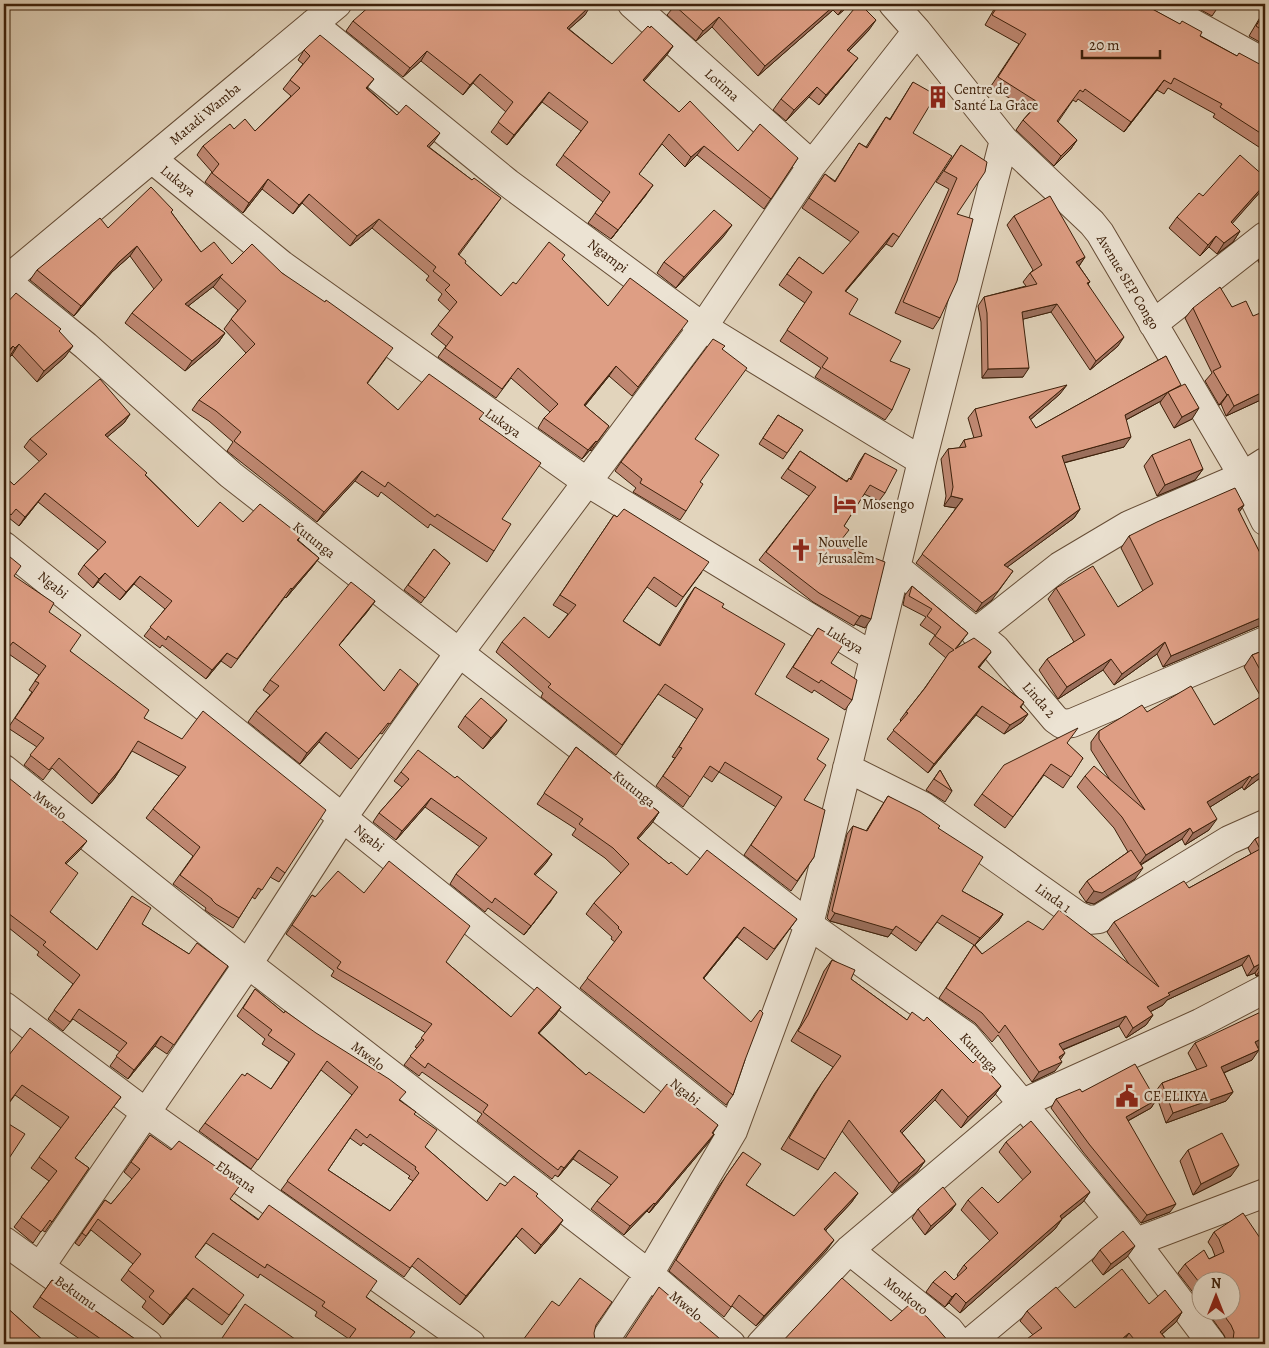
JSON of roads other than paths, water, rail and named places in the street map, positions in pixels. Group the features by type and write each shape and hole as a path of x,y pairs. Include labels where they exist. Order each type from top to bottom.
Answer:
{"street":[{"name":"Matadi Wamba","path":"4,281 337,4"},
{"name":"Lotima","path":"632,4 812,164"},
{"path":"1158,4 1265,64"},
{"path":"40,1267 248,964 343,817 459,653 703,327 910,15"},
{"name":"Avenue SEP Congo","path":"910,15 1004,140 1092,223 1100,233 1153,324 1254,469 1265,521"},
{"name":"Ngampi","path":"313,24 508,183 703,327 922,461"},
{"path":"602,1344 649,1274 734,1131 809,925 922,461 1004,140"},
{"name":"Lukaya","path":"152,159 282,265 587,482 874,657"},
{"path":"1153,324 1265,236"},
{"name":"Kutunga","path":"4,281 86,346 231,475 809,925 966,1036 1118,1219 1212,1344"},
{"path":"975,633 1074,556 1110,538 1129,525 1254,469"},
{"name":"Ngabi","path":"4,546 734,1131"},
{"name":"Linda 2","path":"897,568 995,648 1055,720 1062,724 1072,723 1265,641"},
{"name":"Mwelo","path":"4,768 248,964 649,1274 731,1344"},
{"name":"Linda 1","path":"847,768 924,806 1077,915 1088,920 1099,919 1229,840 1265,824"},
{"path":"762,1344 849,1250 1023,1103 1200,1023 1265,988"},
{"name":"Ebwana","path":"4,1006 145,1112 471,1344"},
{"path":"1136,1242 1265,1193"},
{"path":"968,1344 1118,1219"},
{"name":"Bekumu","path":"4,1241 148,1344"},
{"name":"Monkoto","path":"849,1250 949,1330 960,1344"}],"place":[{"name":"Centre de Santé La Grâce","path":"938,97"},
{"name":"Mosengo","path":"845,504"},
{"name":"Nouvelle Jérusalem","path":"801,550"},
{"name":"CE ELIKYA","path":"1127,1096"}]}
